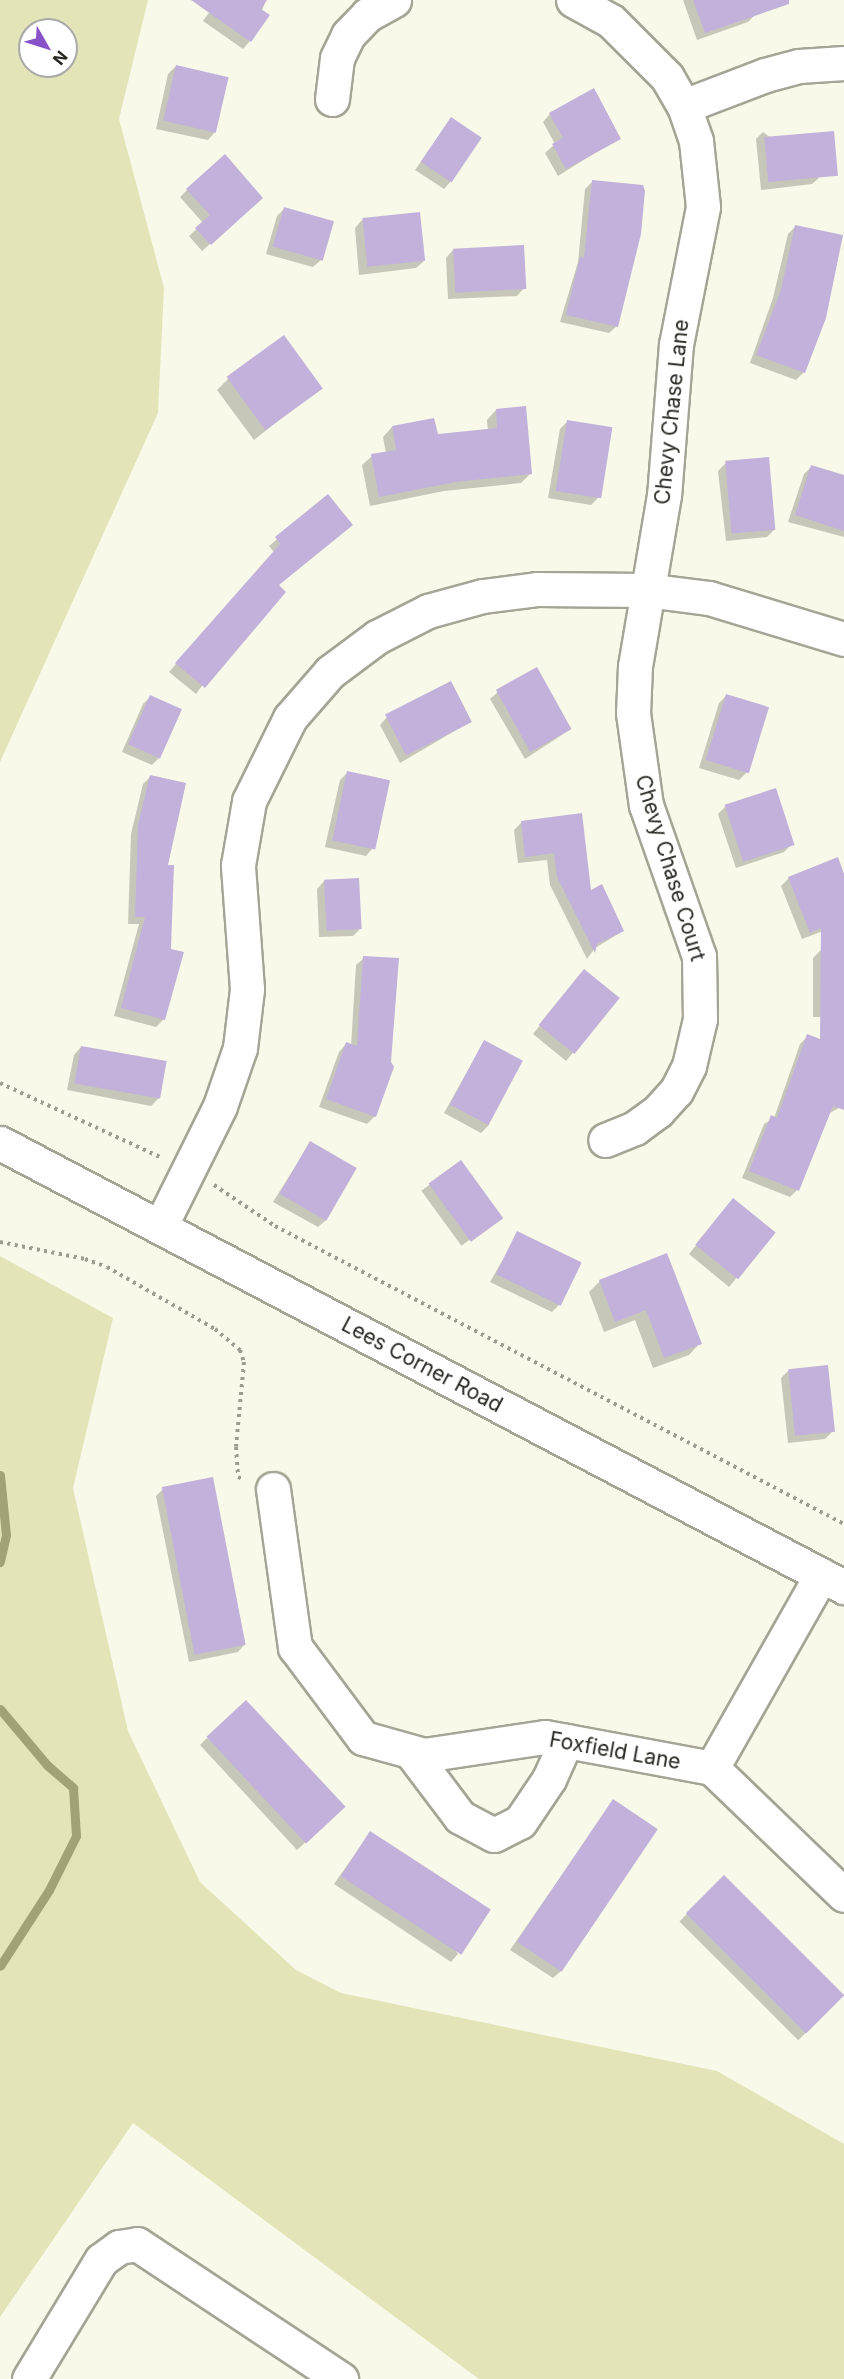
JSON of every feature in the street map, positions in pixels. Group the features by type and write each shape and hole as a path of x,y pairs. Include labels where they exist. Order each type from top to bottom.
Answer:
{"street":[{"path":"332,99 337,58 348,35 367,15 394,0"},
{"name":"Chevy Chase Lane","path":"573,0 611,21 638,44 667,77 684,106 696,141 702,185 702,229 676,344 664,495 646,590"},
{"path":"684,106 765,75 799,66 844,63"},
{"path":"160,1227 220,1106 244,1028 247,989 238,865 249,801 274,744 308,694 377,637 456,602 537,589 646,590 709,598 844,639"},
{"name":"Chevy Chase Court","path":"605,1140 635,1128 658,1111 676,1091 688,1066 700,1019 699,956 646,805 637,759 635,666 646,590"},
{"name":"Lees Corner Road","path":"0,1143 832,1581"},
{"name":"Foxfield Lane","path":"273,1489 295,1647 363,1738 424,1755 545,1737 712,1768"},
{"path":"832,1581 712,1768 844,1895"},
{"path":"411,1752 460,1817 494,1835 520,1822 549,1779 566,1741"},
{"path":"29,2379 101,2260 119,2247 137,2244 341,2379"}],"path":[{"path":"0,1083 188,1170 275,1226 844,1524"},
{"path":"0,1242 86,1259 107,1268 215,1329 240,1350 244,1362 236,1447 238,1477 273,1489"}],"green space":[{"path":"0,0 148,0 119,119 164,288 158,413 0,762"},
{"path":"0,1256 113,1318 73,1488 128,1731 200,1882 296,1970 341,1993 717,2071 844,2144 844,2379 479,2379 133,2123 0,2317"}],"building":[{"path":"191,0 267,0 261,9 270,15 251,42"},
{"path":"693,0 789,0 789,4 705,33"},
{"path":"176,65 229,77 216,133 163,121"},
{"path":"594,88 621,139 566,169 552,144 563,138 549,113"},
{"path":"451,117 482,138 451,182 421,162"},
{"path":"834,131 838,176 768,182 764,137"},
{"path":"225,154 263,198 211,245 195,228 210,215 186,189"},
{"path":"592,180 643,185 645,191 641,234 618,327 566,315 580,257 584,258"},
{"path":"284,207 334,221 323,261 273,246"},
{"path":"420,212 425,261 367,267 362,218"},
{"path":"795,225 843,235 826,318 805,373 756,355 781,290"},
{"path":"524,245 526,289 455,293 453,249"},
{"path":"284,335 323,388 265,430 227,377"},
{"path":"526,406 532,474 455,482 379,497 371,454 396,450 392,426 434,418 438,434 497,428 496,409"},
{"path":"567,420 612,427 601,498 556,491"},
{"path":"769,457 775,530 732,534 725,461"},
{"path":"811,465 844,475 844,531 795,515"},
{"path":"328,494 353,525 279,585 286,592 205,688 175,663 280,544 275,537"},
{"path":"537,667 571,729 530,752 496,690"},
{"path":"451,681 472,722 406,756 385,715"},
{"path":"726,694 769,707 749,773 706,760"},
{"path":"150,695 182,709 160,759 128,744"},
{"path":"347,771 390,780 375,850 332,840"},
{"path":"150,775 186,783 168,865 174,865 171,949 184,952 165,1020 121,1008 145,917 135,917 138,825"},
{"path":"776,788 795,845 743,862 725,805"},
{"path":"582,813 591,890 602,884 624,931 597,944 595,953 557,877 554,853 525,857 521,821"},
{"path":"838,857 844,874 844,1110 833,1106 799,1191 749,1171 771,1115 777,1118 807,1034 820,1039 821,928 810,933 788,877"},
{"path":"359,878 362,929 327,931 324,880"},
{"path":"363,956 399,958 391,1062 394,1067 376,1117 326,1099 346,1042 357,1046"},
{"path":"584,969 620,998 574,1054 539,1025"},
{"path":"484,1040 523,1061 489,1125 450,1104"},
{"path":"81,1046 167,1061 160,1099 74,1083"},
{"path":"310,1141 357,1168 326,1221 280,1194"},
{"path":"461,1160 503,1218 471,1242 429,1184"},
{"path":"733,1198 776,1233 738,1279 695,1245"},
{"path":"517,1231 582,1263 561,1306 496,1274"},
{"path":"667,1253 702,1344 664,1358 646,1310 615,1322 599,1280"},
{"path":"828,1365 835,1432 795,1436 788,1369"},
{"path":"213,1477 246,1645 195,1655 162,1487"},
{"path":"246,1700 346,1807 306,1844 207,1737"},
{"path":"613,1799 658,1829 562,1972 517,1942"},
{"path":"370,1831 491,1909 461,1955 341,1876"},
{"path":"724,1875 844,1995 806,2033 686,1913"}],"waterway":[{"path":"0,1475 6,1535 0,1562"},
{"path":"0,1709 47,1765 73,1788 76,1836 49,1890 0,1966"}]}
